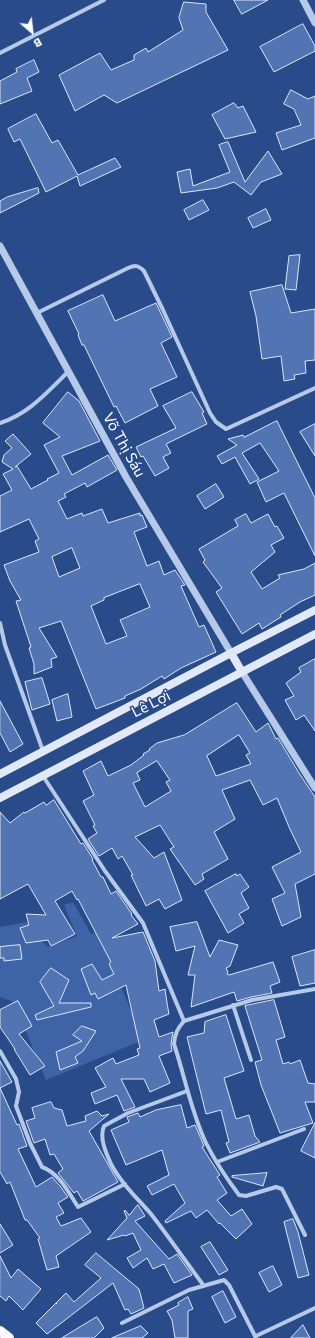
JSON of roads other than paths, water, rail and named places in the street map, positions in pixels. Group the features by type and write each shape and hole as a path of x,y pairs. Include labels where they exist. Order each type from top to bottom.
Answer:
{"main road":[{"name":"Lê Lợi","path":"0,774 315,610"},
{"name":"Lê Lợi","path":"0,798 315,634"},
{"path":"231,653 242,672"},
{"path":"0,1331 9,1338"}],"street":[{"path":"0,53 104,0"},
{"path":"302,0 315,24"},
{"name":"Võ Thị Sáu","path":"0,246 126,477 231,653"},
{"path":"37,313 133,265 139,266 144,271 210,413 216,422 226,428 315,388"},
{"path":"0,423 22,414 69,371"},
{"path":"0,623 4,645 43,751"},
{"path":"242,672 315,788"},
{"path":"43,776 105,871 144,923 184,1021"},
{"path":"305,1234 282,1189 276,1187 246,1196 239,1195 217,1162 206,1142 187,1091 174,1044 174,1036 177,1028 184,1021 252,1000 315,989"},
{"path":"233,1005 251,1060"},
{"path":"0,1051 16,1079 19,1092 16,1106 30,1143 42,1167 50,1170 62,1182 78,1208 125,1184"},
{"path":"187,1091 128,1113 104,1126 102,1131 102,1140 111,1164 204,1286"},
{"path":"217,1162 304,1129"},
{"path":"122,1323 189,1290 224,1280 229,1285 256,1337 315,1308"}]}
